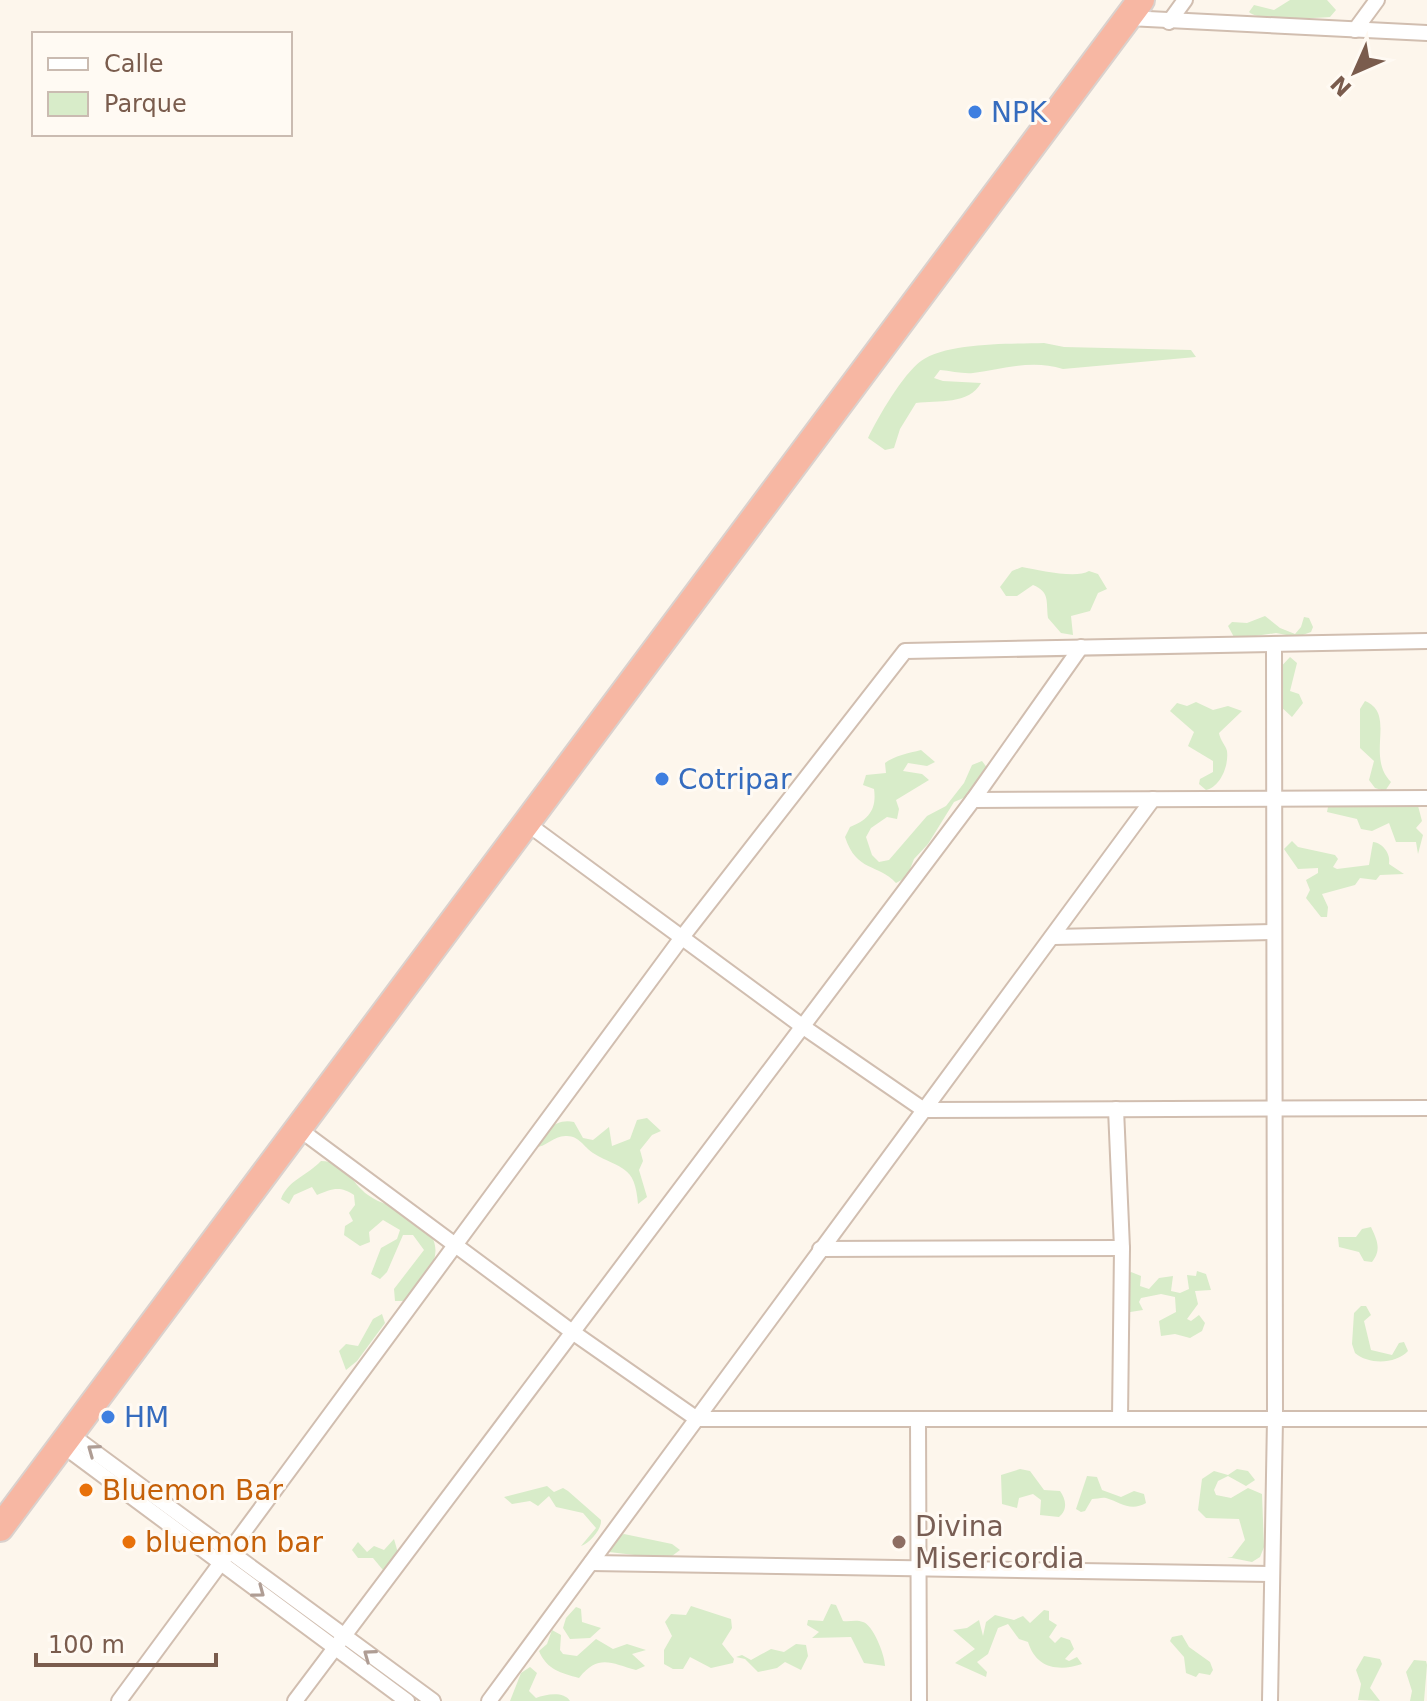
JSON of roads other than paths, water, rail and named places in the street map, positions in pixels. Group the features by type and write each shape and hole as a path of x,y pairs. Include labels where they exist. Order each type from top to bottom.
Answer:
{"highway":[{"path":"0,1528 1135,9"}],"street":[{"path":"1169,22 1185,0"},
{"path":"1355,30 1377,0"},
{"path":"1135,9 1169,22 1427,33"},
{"path":"119,1701 683,936 905,651 1427,641"},
{"path":"1270,1701 1275,1419 1274,644"},
{"path":"295,1701 973,800 1081,647"},
{"path":"973,800 1427,798"},
{"path":"494,1698 820,1249 1054,937 1153,799"},
{"path":"525,822 802,1026 924,1110 1427,1108"},
{"path":"1054,937 1274,932"},
{"path":"1116,1109 1122,1248 1120,1419"},
{"path":"299,1129 571,1331 697,1419 1427,1419"},
{"path":"820,1249 1122,1248"},
{"path":"918,1419 919,1701"},
{"path":"66,1439 339,1643 407,1701"},
{"path":"591,1563 1270,1574"},
{"path":"339,1643 433,1701"}],"place":[{"name":"NPK","path":"975,112"},
{"name":"Cotripar","path":"662,779"},
{"name":"HM","path":"108,1417"},
{"name":"Bluemon Bar","path":"86,1490"},
{"name":"bluemon bar","path":"129,1542"},
{"name":"Divina Misericordia","path":"899,1542"}]}
